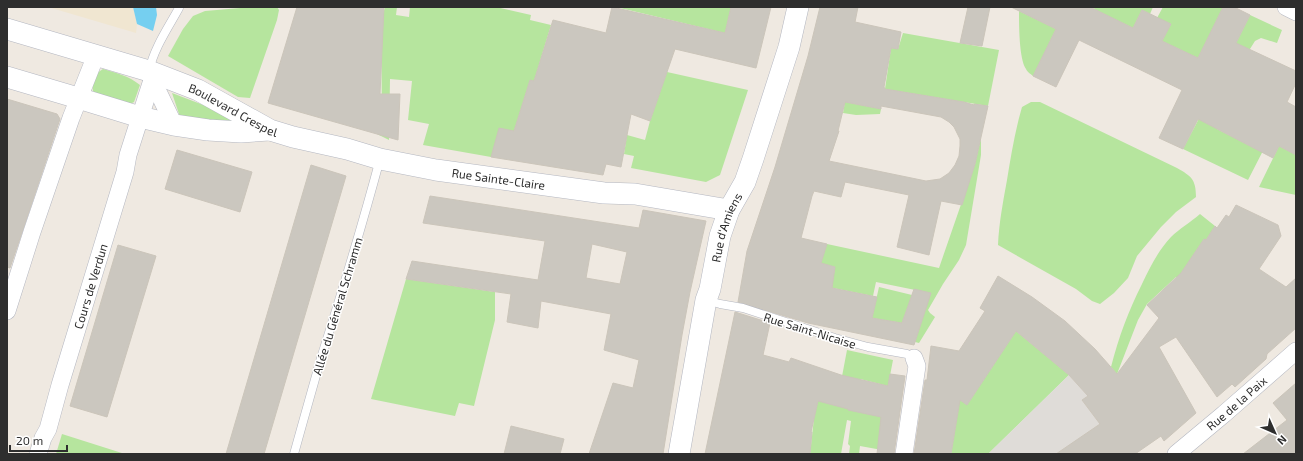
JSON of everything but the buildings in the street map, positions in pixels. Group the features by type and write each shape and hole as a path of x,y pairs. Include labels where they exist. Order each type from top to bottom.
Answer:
{"street":[{"name":"Rue d'Amiens","path":"679,454 706,300 710,289 720,236 729,210 745,182 753,159 789,47 798,7"},
{"path":"1286,7 1296,12"},
{"name":"Boulevard Crespel","path":"7,29 96,55 150,75 198,90 270,130"},
{"path":"7,311 32,232 78,98 96,55"},
{"name":"Cours de Verdun","path":"38,454 43,438 48,429 125,172 128,155 140,117 150,75"},
{"path":"150,75 174,125"},
{"name":"Boulevard Crespel","path":"7,77 140,117 174,125 208,130 241,132 270,130"},
{"name":"Rue Sainte-Claire","path":"270,130 380,159 436,170 604,193 635,194 729,210"},
{"name":"Rue de la Paix","path":"1176,454 1224,414 1296,350"},
{"path":"904,454 917,366 914,358"}],"lane":[{"path":"150,75 152,59 179,7"},
{"name":"Allée du Général Schramm","path":"294,454 380,159"},
{"name":"Rue Saint-Nicaise","path":"706,300 743,308 834,338 868,347 907,354 914,358"}],"shaded area":[{"path":"48,7 133,7 137,24 136,33"},
{"path":"1069,375 1088,396 1082,400 1100,424 1070,446 1055,454 988,454"}],"green space":[{"path":"252,7 277,7 279,10 277,20 250,98 238,97 168,56 183,29 193,16 205,11"},
{"path":"385,7 397,7 396,15 409,17 410,7 496,7 531,15 530,20 551,25 534,81 530,80 514,131 491,157 423,145 429,124 408,120 412,81 390,79 389,140 377,134 382,116 381,21"},
{"path":"616,7 731,7 725,33"},
{"path":"1095,7 1153,7 1150,14 1142,10 1133,28 1094,9"},
{"path":"1163,7 1223,7 1198,58 1162,41 1171,24 1157,18"},
{"path":"1019,11 1056,29 1033,76 1028,72 1022,58"},
{"path":"1250,15 1282,30 1277,43 1261,38 1255,41 1238,68 1226,63"},
{"path":"903,33 999,50 988,106 885,89 891,48 898,49"},
{"path":"103,69 118,73 140,85 134,102 126,106 100,98 93,91 92,83 94,75"},
{"path":"667,72 748,90 720,175 706,182 631,168 634,156 624,154 627,135 645,140"},
{"path":"172,93 219,111 238,120 181,120"},
{"path":"845,102 881,109 880,114 856,115 843,113"},
{"path":"1031,102 1040,102 1177,168 1186,173 1194,182 1196,197 1176,212 1161,227 1137,256 1128,278 1114,293 1100,304 1092,301 1076,289 998,245 999,229 1017,125 1022,107"},
{"path":"1204,109 1217,129 1260,151 1268,141 1248,180 1183,149"},
{"path":"981,138 981,155 966,245 959,260 928,310 935,317 919,343 915,342 930,293 876,282 873,296 818,285 834,273 835,267 815,262 827,244 939,268 975,164"},
{"path":"1279,146 1296,155 1296,195 1259,187"},
{"path":"1200,214 1215,226 1206,240 1204,239 1178,278 1176,277 1147,304 1138,320 1117,374 1111,367 1117,345 1128,314 1148,271 1166,242"},
{"path":"406,279 495,292 495,320 474,406 459,403 455,416 371,399"},
{"path":"879,287 912,295 902,323 872,318"},
{"path":"1016,331 1069,375 988,454 951,454 959,405 957,404 960,400 967,405"},
{"path":"847,350 893,360 888,386 860,379 858,391 881,417 893,452 860,446 859,454 849,454 850,446 848,444 851,421 847,420 841,454 810,454 814,418 818,401 840,387"},
{"path":"62,434 125,454 56,454"}],"water":[{"path":"133,7 156,7 157,15 153,31 137,24"}]}
